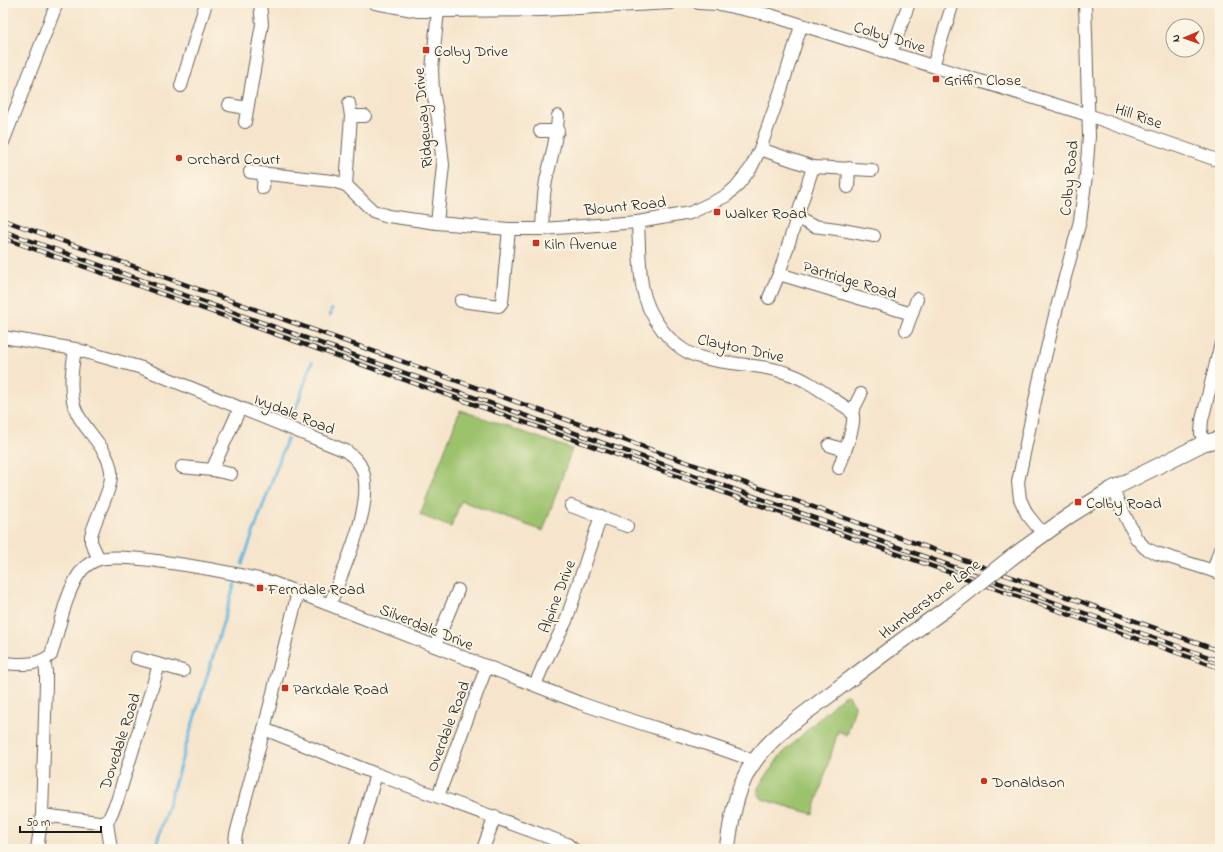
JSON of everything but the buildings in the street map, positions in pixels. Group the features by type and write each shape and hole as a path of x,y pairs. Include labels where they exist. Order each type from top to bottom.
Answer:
{"street":[{"path":"3,142 6,124 57,3"},
{"path":"181,86 206,3"},
{"path":"244,122 262,24 260,3"},
{"path":"375,3 418,11 671,3"},
{"name":"Colby Drive","path":"699,3 719,4 755,11 1046,102"},
{"path":"891,53 909,3"},
{"path":"933,66 954,3"},
{"name":"Colby Road","path":"1043,534 1027,514 1020,499 1018,482 1039,382 1080,221 1086,176 1089,136 1085,3"},
{"name":"Ridgeway Drive","path":"437,223 443,165 438,118 433,92 432,69 438,11"},
{"name":"Blount Road","path":"346,185 373,211 388,216 437,223 509,229 542,229 638,222 690,214 726,196 736,187 751,168 760,149 781,90 801,26"},
{"name":"Hill Rise","path":"1046,102 1220,161"},
{"path":"250,172 332,181 346,185 350,116 349,103"},
{"path":"229,105 247,108"},
{"path":"350,116 365,116"},
{"path":"542,229 546,177 558,131 558,116"},
{"path":"540,131 558,131"},
{"path":"760,149 814,166 872,170"},
{"path":"769,298 779,274 814,166"},
{"path":"848,188 849,168"},
{"path":"262,188 264,174"},
{"path":"797,218 813,226 874,236"},
{"name":"Clayton Drive","path":"638,222 642,285 646,300 666,335 681,349 701,358 772,368 789,373 807,382 852,412"},
{"path":"461,301 493,306 499,306 502,302 509,229"},
{"name":"Partridge Road","path":"779,274 912,314"},
{"name":"Partridge Road","path":"906,330 917,299"},
{"name":"Ivydale Road","path":"3,337 75,349 142,368 346,451 355,458 362,468 365,480 364,507 354,541 330,604"},
{"path":"1204,443 1201,433 1202,420 1220,347"},
{"path":"75,349 72,368 73,397 76,412 96,440 111,471 107,490 91,536 91,542 99,559"},
{"path":"839,468 852,427 852,412 862,394"},
{"path":"212,470 240,408"},
{"name":"Humberstone Lane","path":"727,849 737,798 747,772 768,743 786,728 954,603 1012,557 1069,516 1112,489 1204,443 1220,439"},
{"path":"829,445 845,450"},
{"path":"182,467 212,470 231,474"},
{"path":"1112,489 1136,538 1145,548 1156,553 1216,572 1220,549"},
{"path":"571,506 627,526"},
{"name":"Alpine Drive","path":"535,685 566,621 601,516"},
{"name":"Silverdale Drive","path":"44,661 51,655 75,579 83,568 99,559 115,557 132,558 230,572 271,582 621,718 754,761"},
{"path":"435,646 458,590"},
{"path":"234,849 236,834 264,730 298,592"},
{"path":"136,658 183,671"},
{"path":"3,663 36,664 44,661 46,671 42,815 37,849"},
{"name":"Dovedale Road","path":"107,823 117,800 159,664"},
{"name":"Overdale Road","path":"438,796 487,666"},
{"path":"264,730 376,774 495,816 567,844 573,849"},
{"path":"355,849 376,774"},
{"path":"42,815 107,823 111,849"},
{"path":"483,849 495,816"}],"green space":[{"path":"460,410 572,449 543,531 461,501 451,527 420,515"},
{"path":"846,695 849,696 855,707 847,735 838,731 813,814 762,799 758,793 758,788 780,756 842,697"}],"waterway":[{"path":"330,315 332,309"},
{"path":"292,420 312,362"},
{"path":"242,564 287,439"},
{"path":"157,849 157,842 235,583"}],"railway":[{"path":"3,220 1220,651"},
{"path":"3,231 1220,661"},
{"path":"3,238 1220,668"}],"place":[{"name":"Colby Drive","path":"426,50"},
{"name":"Griffin Close","path":"936,79"},
{"name":"Orchard Court","path":"179,158"},
{"name":"Walker Road","path":"717,212"},
{"name":"Kiln Avenue","path":"536,243"},
{"name":"Colby Road","path":"1078,502"},
{"name":"Ferndale Road","path":"260,588"},
{"name":"Parkdale Road","path":"285,688"},
{"name":"Donaldson","path":"984,781"}]}
